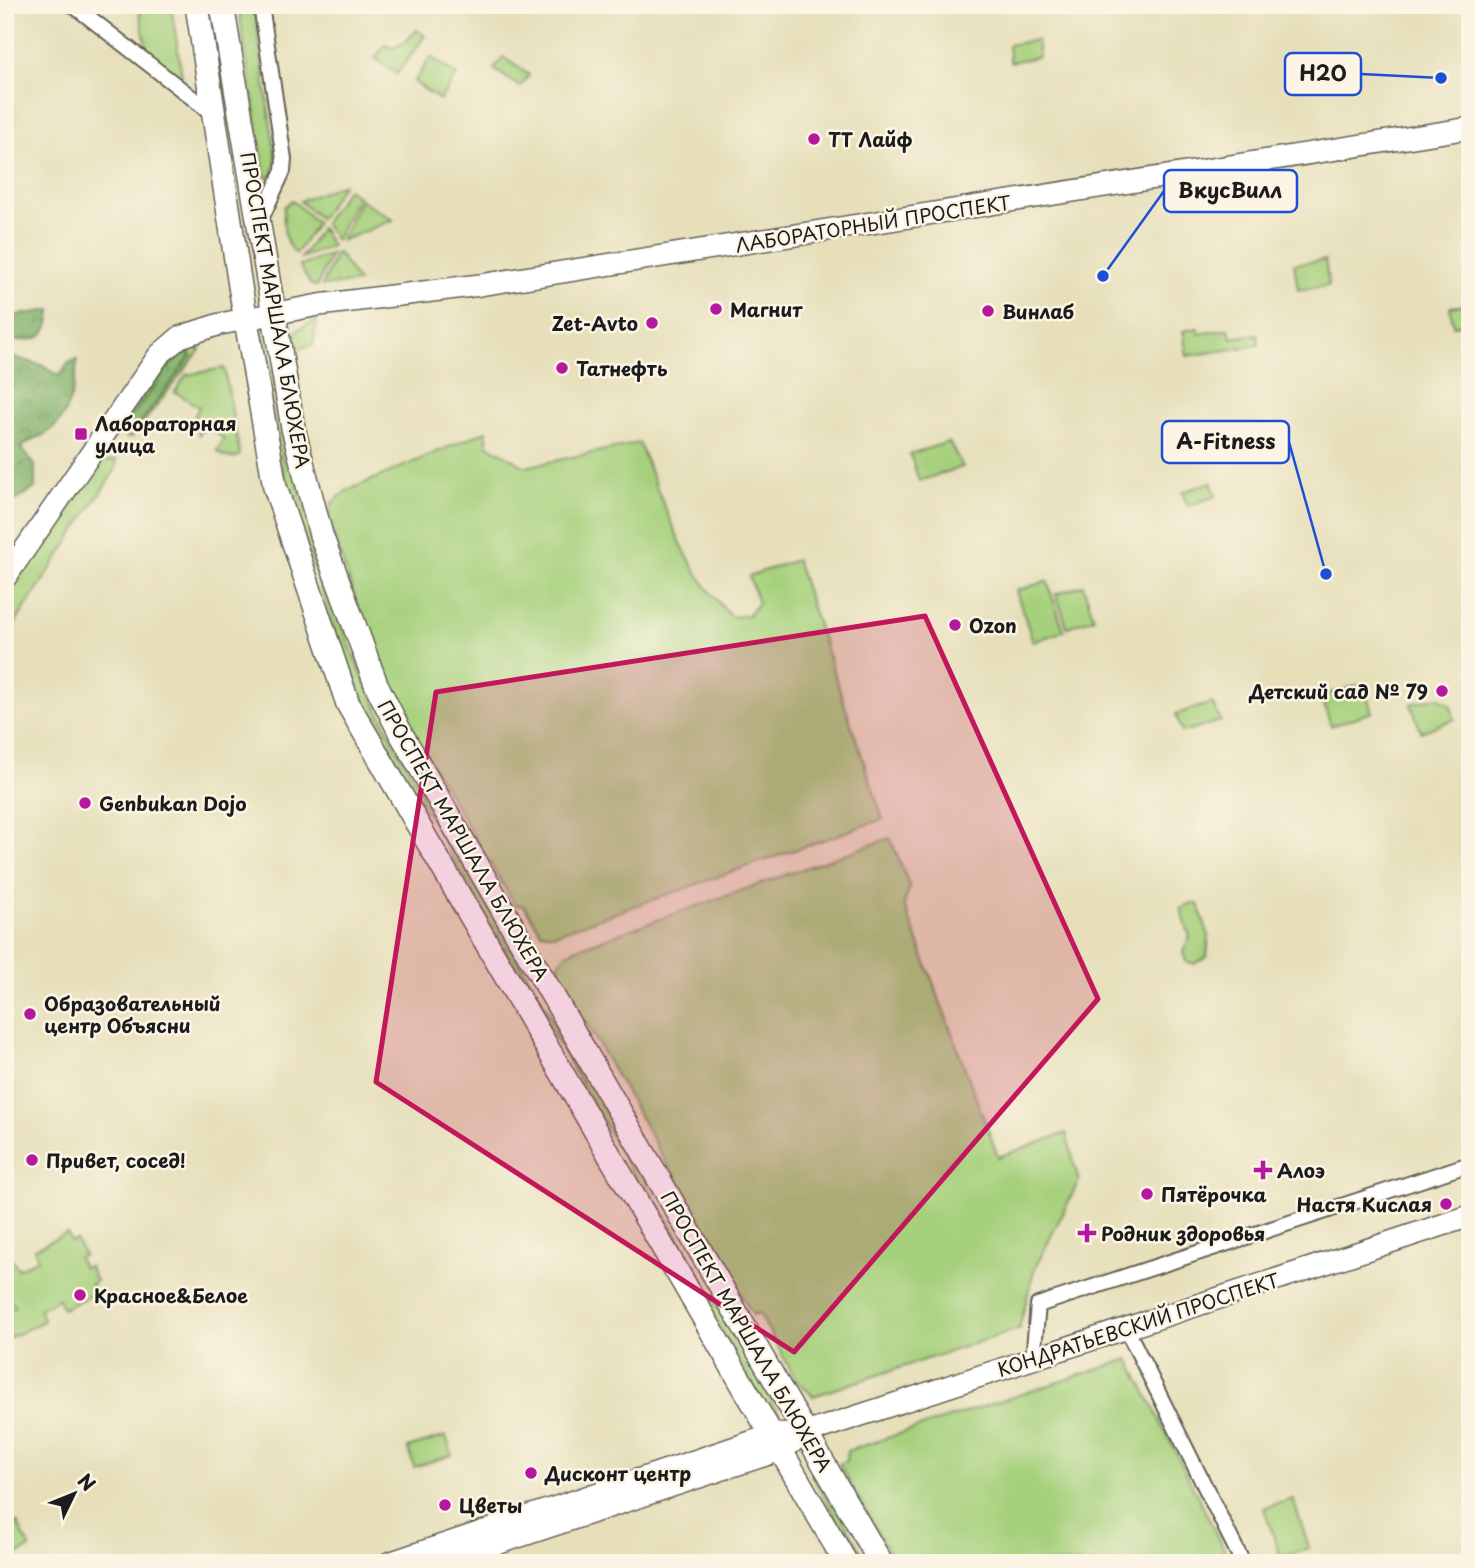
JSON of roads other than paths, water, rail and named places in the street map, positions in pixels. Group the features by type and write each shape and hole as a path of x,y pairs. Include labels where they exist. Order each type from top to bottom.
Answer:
{"main road":[{"name":"ПРОСПЕКТ МАРШАЛА БЛЮХЕРА","path":"197,5 275,487 293,549 348,704 846,1563"},
{"name":"ПРОСПЕКТ МАРШАЛА БЛЮХЕРА","path":"222,5 293,428 321,535 376,684 400,732 881,1563"}],"street":[{"path":"73,5 213,114"},
{"path":"260,223 283,171 284,159 261,5"},
{"name":"ЛАБОРАТОРНЫЙ ПРОСПЕКТ","path":"275,313 506,281 1470,128"},
{"path":"5,578 159,355 180,337 275,313"},
{"path":"1033,1359 1038,1305 1470,1164"},
{"name":"КОНДРАТЬЕВСКИЙ ПРОСПЕКТ","path":"389,1563 806,1433 1470,1216"},
{"path":"1126,1328 1243,1563"},
{"name":"КОНДРАТЬЕВСКИЙ ПРОСПЕКТ","path":"439,1563 776,1442"}],"place":[{"name":"H2O","path":"1441,78"},
{"name":"ТТ Лайф","path":"814,139"},
{"name":"ВкусВилл","path":"1103,276"},
{"name":"Магнит","path":"716,309"},
{"name":"Винлаб","path":"988,311"},
{"name":"Zet-Avto","path":"652,323"},
{"name":"Татнефть","path":"562,368"},
{"name":"Лабораторная улица","path":"81,434"},
{"name":"A-Fitness","path":"1326,574"},
{"name":"Ozon","path":"955,625"},
{"name":"Детский сад № 79","path":"1442,691"},
{"name":"Genbukan Dojo","path":"85,803"},
{"name":"Образовательный центр Объясни","path":"30,1014"},
{"name":"Привет, сосед!","path":"32,1160"},
{"name":"Алоэ","path":"1263,1170"},
{"name":"Пятёрочка","path":"1147,1194"},
{"name":"Настя Кислая","path":"1446,1204"},
{"name":"Родник здоровья","path":"1087,1233"},
{"name":"Красное&Белое","path":"80,1295"},
{"name":"Дисконт центр","path":"531,1473"},
{"name":"Цветы","path":"445,1505"}]}
